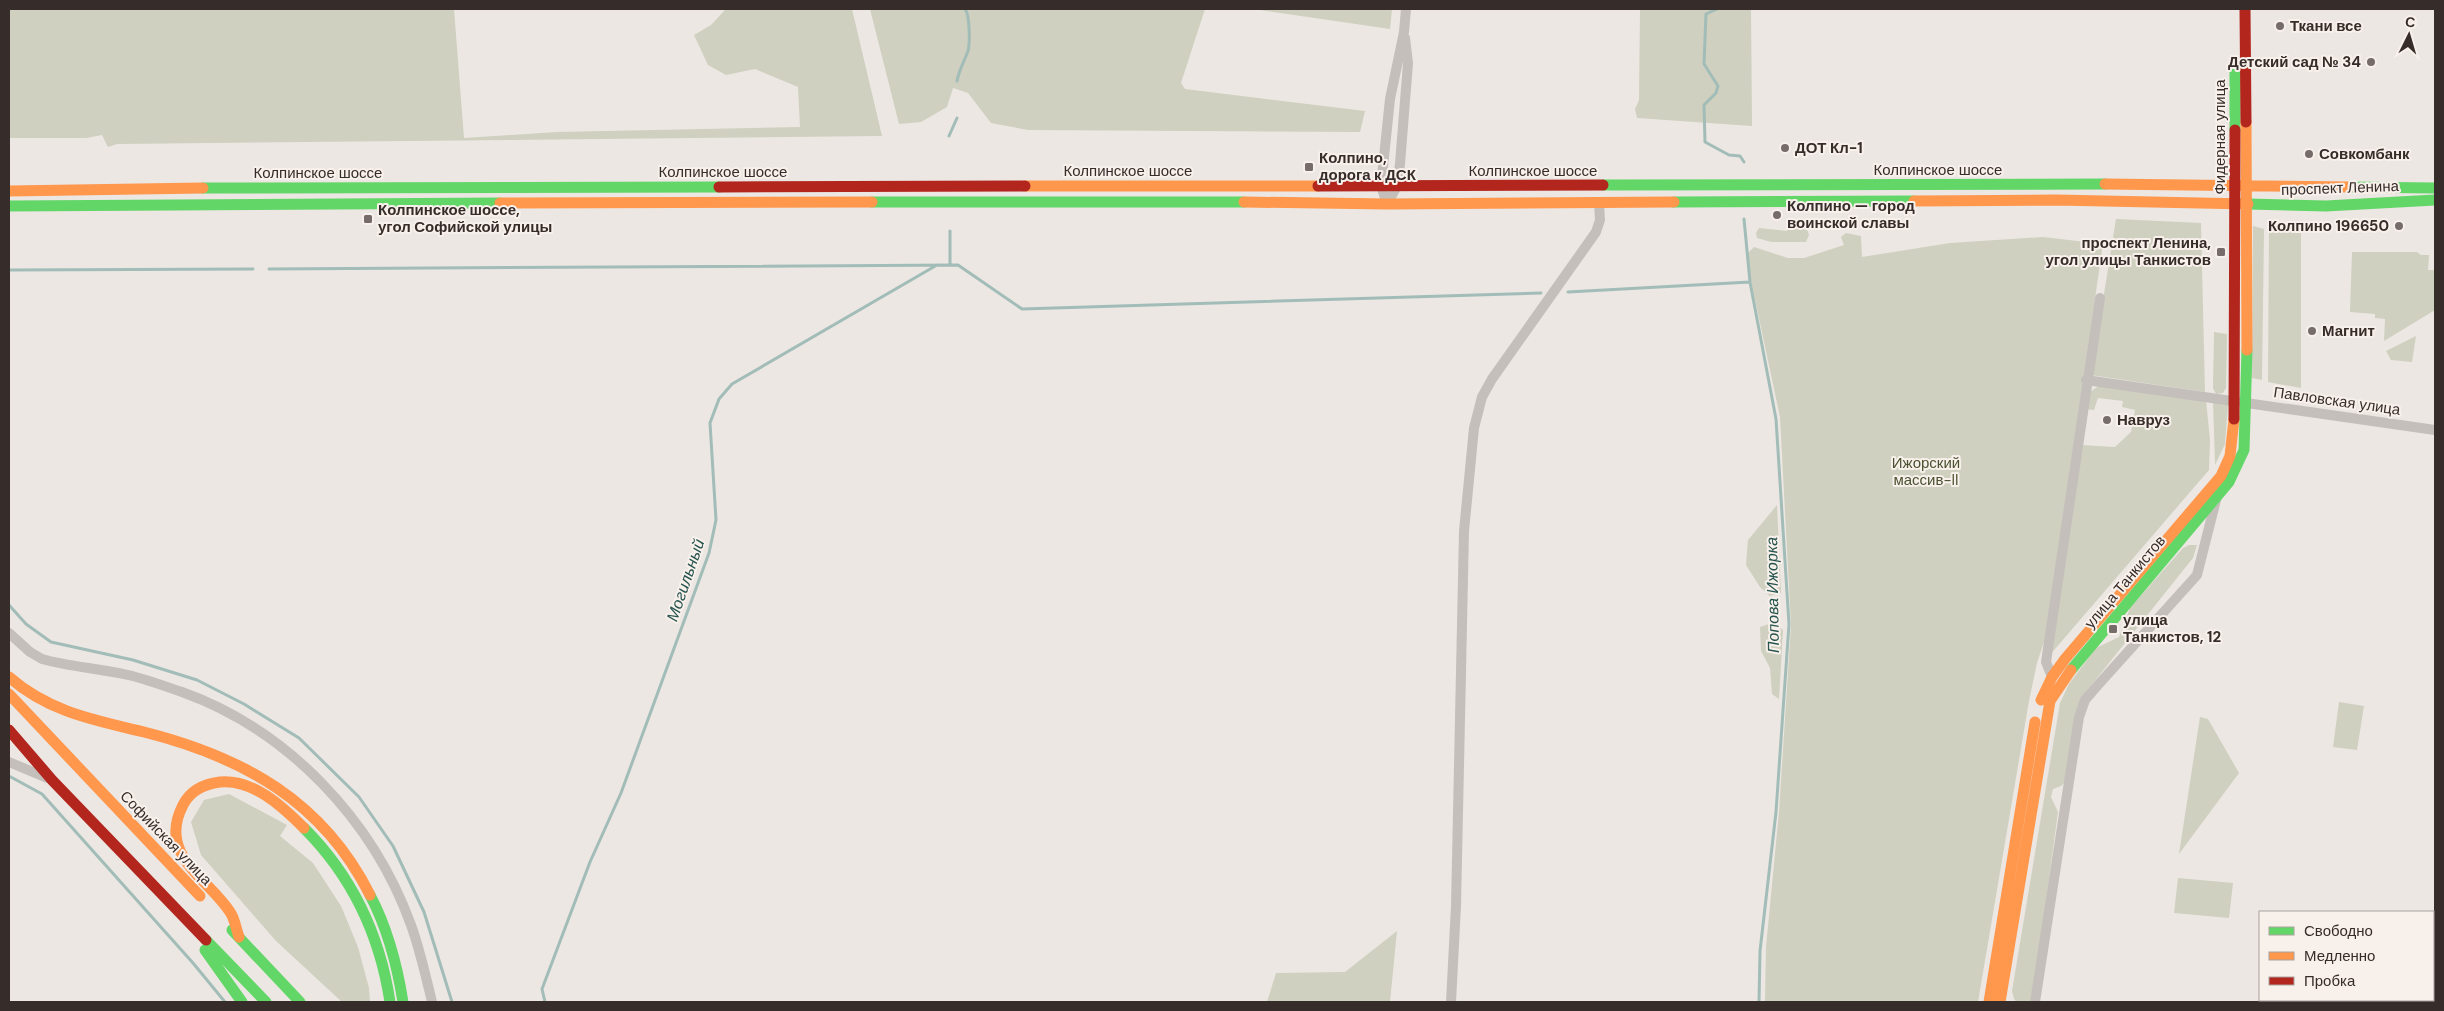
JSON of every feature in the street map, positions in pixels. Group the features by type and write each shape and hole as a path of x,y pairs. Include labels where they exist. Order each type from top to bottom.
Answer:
{"main road":[{"name":"Фидерная улица","path":"2236,9 2241,184"},
{"name":"Фидерная улица","path":"2241,205 2245,9"},
{"name":"Колпинское шоссе","path":"9,191 219,188 2241,184"},
{"name":"проспект Ленина","path":"2241,184 2435,188"},
{"name":"Колпинское шоссе","path":"9,206 1128,201 1387,204 2056,200 2241,205"},
{"name":"проспект Ленина","path":"2241,205 2326,206 2435,200"},
{"name":"улица Танкистов","path":"1989,1002 2034,728 2042,697 2052,677 2220,476 2230,456 2234,436 2241,205"},
{"name":"улица Танкистов","path":"2000,1002 2050,701 2073,667 2229,482 2240,460 2246,438 2241,205"},
{"path":"9,677 29,694 56,707 164,737 225,758 280,788 302,806 339,845 376,904 394,954 404,1002"},
{"name":"Софийская улица","path":"9,694 300,1002"},
{"path":"9,730 52,780 266,1002"},
{"path":"239,937 230,913 186,863 180,847 178,817 183,804 191,793 214,782 238,782 274,801 313,836 353,891 371,929 380,957 390,1002"},
{"path":"178,909 242,1002"}],"street":[{"path":"1387,204 1381,186 1390,98 1395,66 1404,32 1406,9"},
{"path":"1387,204 1398,186 1408,62 1404,32"},
{"path":"1451,1002 1456,906 1464,531 1474,428 1482,397 1492,379 1596,232 1600,220 1599,203"},
{"path":"2052,677 2046,662 2086,380 2100,298"},
{"name":"Павловская улица","path":"2086,380 2435,430"},
{"path":"2035,1002 2079,716 2085,700 2197,575 2216,497"},
{"path":"9,633 23,647 42,659 127,675 184,692 244,722 305,766 352,817 376,850 411,925 432,1002"},
{"path":"9,762 52,780"}],"green space":[{"path":"9,9 454,9 464,138 557,132 800,127 798,87 755,69 726,75 708,65 694,35 711,25 724,9 852,9 882,136 117,144 108,147 102,135 86,138 9,138"},
{"path":"870,9 1205,9 1181,83 1185,89 1365,111 1360,132 1028,130 991,123 968,93 953,88 947,107 921,122 899,124"},
{"path":"1253,9 1392,9 1390,29"},
{"path":"1640,9 1751,9 1752,126 1637,118 1635,109 1639,100"},
{"path":"2116,219 2201,223 2205,392 2091,375"},
{"path":"1788,222 1799,224 1806,228 1809,235 1806,242 1771,242 1757,238 1756,233 1759,228 1787,231"},
{"path":"2301,222 2301,388 2268,382 2269,224"},
{"path":"2253,226 2264,229 2262,380 2252,378"},
{"name":"Ижорский массив-II","path":"1846,233 1861,236 1862,257 1950,243 2043,237 2103,244 2045,639 2037,663 2029,701 1978,1002 1765,1002 1766,947 1779,812 1791,625 1780,417 1750,276 1748,253 1754,247 1788,258 1804,258 1844,245 1841,237"},
{"path":"2352,252 2417,252 2421,255 2429,255 2428,270 2435,270 2435,310 2384,341 2385,319 2375,318 2375,314 2350,312"},
{"path":"2214,332 2227,334 2226,388 2223,393 2216,394 2213,388"},
{"path":"2416,336 2412,362 2391,360 2386,351"},
{"path":"2100,385 2206,400 2210,440 2209,470 2049,656 2081,445 2115,447 2131,432 2135,410 2122,407 2123,401 2098,398 2094,410 2084,409 2087,394"},
{"path":"2213,402 2228,404 2225,444 2215,465"},
{"path":"1777,505 1781,593 1770,596 1760,587 1746,565 1748,540"},
{"path":"2189,545 2197,545 2193,558 2085,693 2066,781 2061,786 2053,789 2051,797 2058,812 2033,997 2030,1002 2017,1002 2012,991 2060,703 2069,684 2096,648 2119,637 2130,608 2183,548"},
{"path":"1772,623 1783,630 1779,699 1772,694 1770,668 1761,651 1760,627"},
{"path":"2339,702 2364,706 2357,750 2333,747"},
{"path":"2200,717 2208,719 2239,773 2179,854"},
{"path":"229,794 287,825 280,836 313,863 341,906 358,947 369,988 370,1002 342,1002 276,941 201,855 191,822 204,800"},
{"path":"2178,878 2233,883 2229,918 2174,913"},
{"path":"1397,931 1390,1002 1267,1002 1276,973 1345,972"}],"waterway":[{"name":"Могильный","path":"957,81 969,47 969,23 965,9"},
{"name":"Попова Ижорка","path":"1717,9 1706,14 1704,64 1718,86 1716,93 1704,105 1705,142 1729,155 1740,156 1744,162"},
{"path":"949,136 957,118"},
{"name":"Попова Ижорка","path":"1744,219 1750,282 1776,419 1789,624 1776,812 1760,951 1759,1002"},
{"path":"950,231 950,265"},
{"name":"Могильный","path":"545,1002 542,989 590,862 621,793 709,553 716,520 710,423 719,399 732,384 937,265"},
{"path":"269,269 958,265 1022,309 1541,293"},
{"path":"9,270 253,269"},
{"path":"1568,292 1750,282"},
{"path":"9,605 26,624 51,642 133,660 197,680 244,704 299,738 359,797 393,846 424,912 452,1002"},
{"path":"9,776 42,794 193,963 225,1002"}],"traffic: fast":[{"path":"2235,65 2235,130"},
{"path":"1603,185 2105,184"},
{"path":"203,188 719,187"},
{"path":"2349,187 2435,188"},
{"path":"2248,204 2326,206 2435,200"},
{"path":"1674,202 1914,201"},
{"path":"872,202 1244,202"},
{"path":"9,206 500,203"},
{"path":"2071,670 2229,482 2244,450 2247,350"},
{"path":"304,828 336,866 361,908 379,954 390,1002"},
{"path":"370,895 391,947 403,1002"},
{"path":"232,930 300,1002"},
{"path":"206,940 266,1002"},
{"path":"205,950 242,1002"}],"traffic: slow":[{"path":"2246,122 2247,350"},
{"path":"2105,184 2349,187"},
{"path":"1025,186 1318,186"},
{"path":"9,191 203,188"},
{"path":"1914,201 2056,200 2248,204"},
{"path":"500,203 872,202"},
{"path":"1244,202 1387,204 1674,202"},
{"path":"2041,700 2052,677 2065,659 2221,476 2230,456 2234,419"},
{"path":"2000,1002 2050,701 2071,670"},
{"path":"9,677 24,689 56,707 90,719 180,742 247,770 276,788 304,809 329,833 351,862 370,895"},
{"path":"9,694 200,896"},
{"path":"1989,1002 2035,722"},
{"path":"239,937 230,912 188,864 181,852 176,838 177,823 183,805 189,796 203,786 220,782 232,782 255,789 266,796 304,828"}],"traffic: jam":[{"path":"2245,9 2246,122"},
{"path":"2234,419 2235,130"},
{"path":"1318,186 1603,185"},
{"path":"719,187 1025,186"},
{"path":"9,730 52,780 206,940"}],"place":[{"name":"Ткани все","path":"2280,26"},
{"name":"Детский сад № 34","path":"2371,62"},
{"name":"ДОТ Кл-1","path":"1785,148"},
{"name":"Совкомбанк","path":"2309,154"},
{"name":"Колпино, дорога к ДСК","path":"1309,167"},
{"name":"Колпино — город воинской славы","path":"1777,215"},
{"name":"Колпинское шоссе, угол Софийской улицы","path":"368,219"},
{"name":"Колпино 196650","path":"2399,226"},
{"name":"проспект Ленина, угол улицы Танкистов","path":"2221,252"},
{"name":"Магнит","path":"2312,331"},
{"name":"Навруз","path":"2107,420"},
{"name":"улица Танкистов, 12","path":"2113,629"}]}
